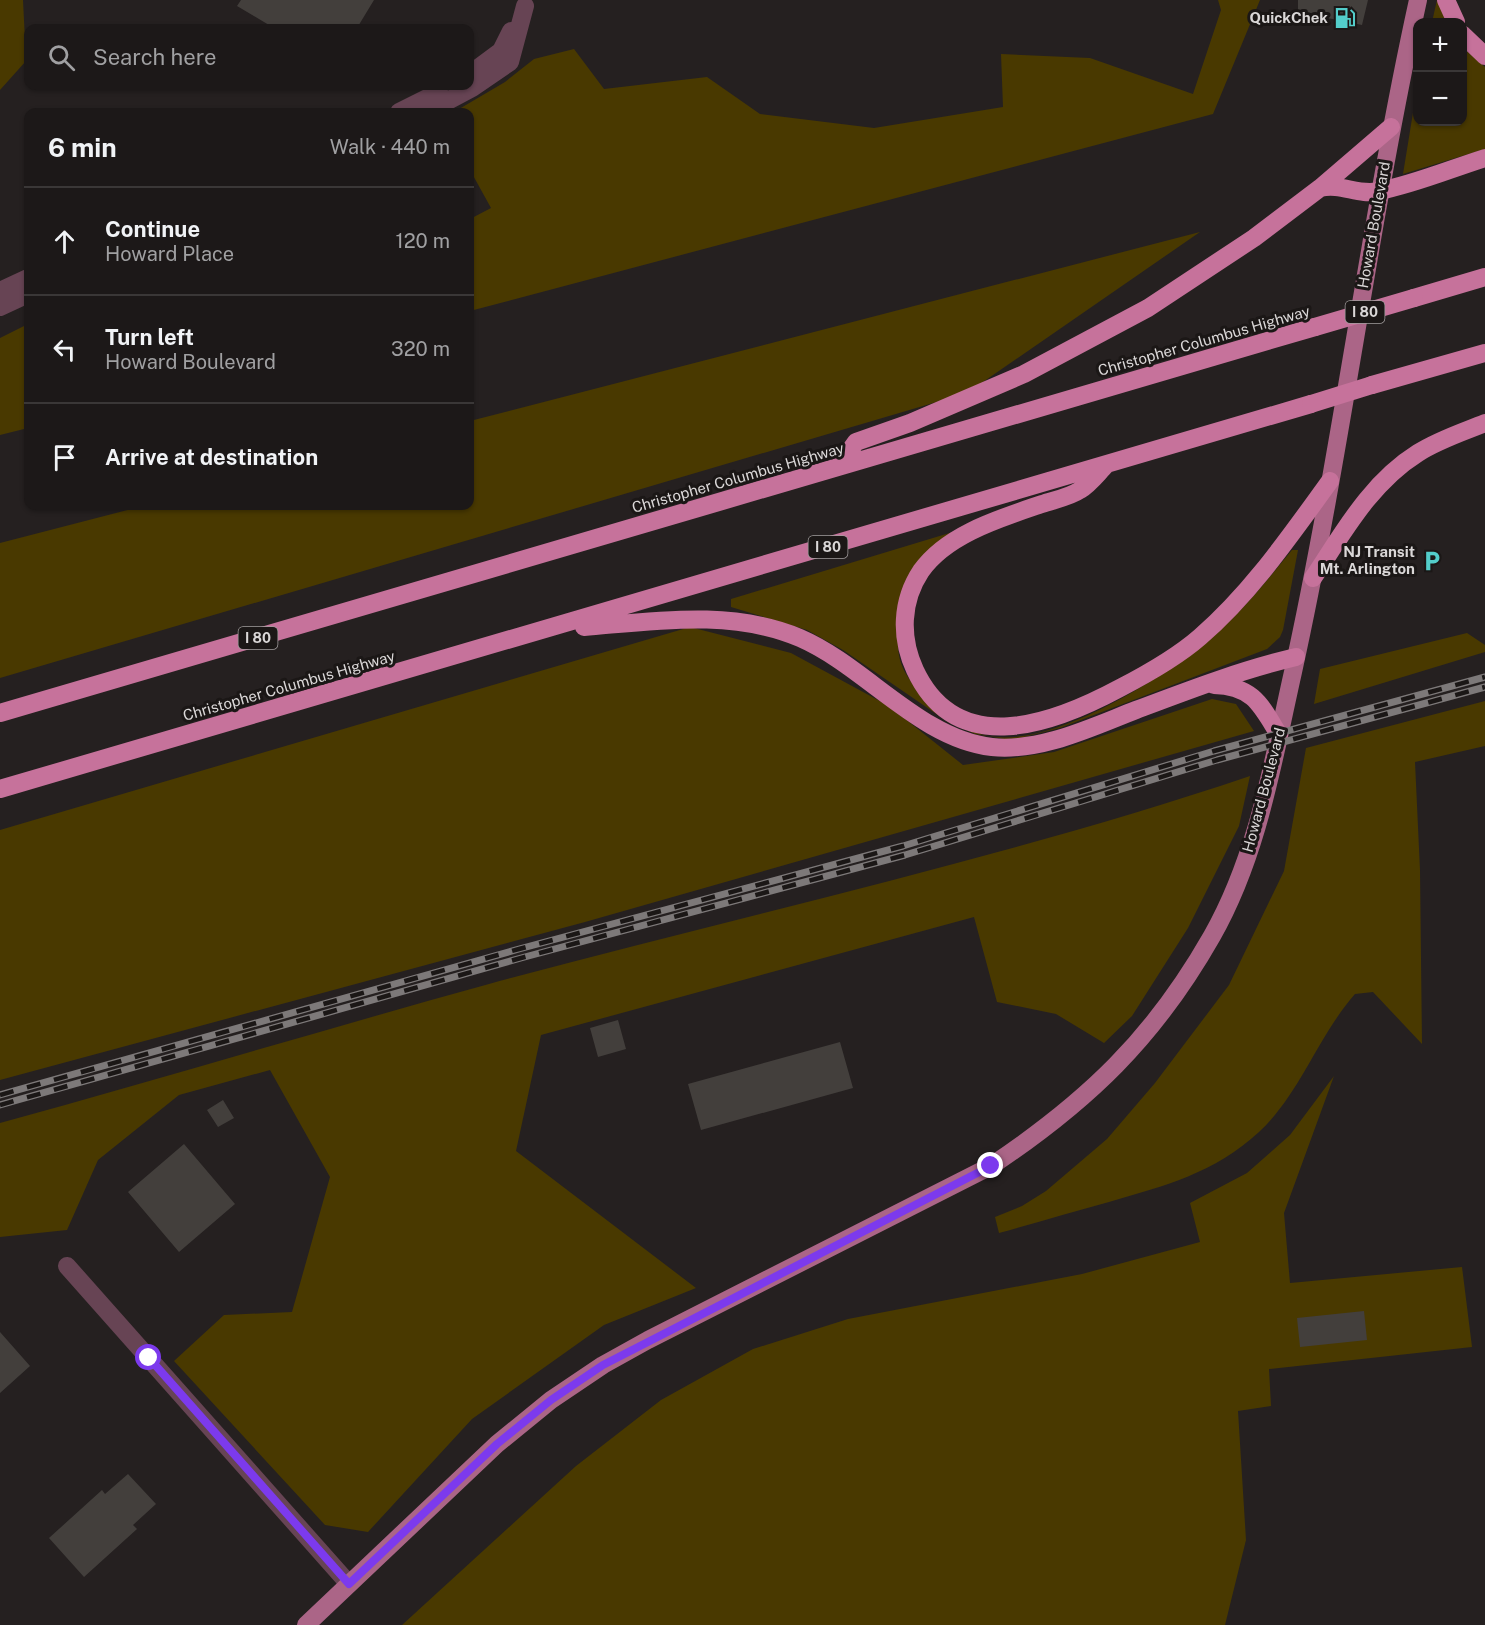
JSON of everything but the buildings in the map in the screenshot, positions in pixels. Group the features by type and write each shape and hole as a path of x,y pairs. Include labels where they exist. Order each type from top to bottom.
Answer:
{"highway":[{"path":"1446,0 1454,18"},
{"path":"1467,39 1485,56"},
{"path":"838,467 856,442 910,423 1024,374 1149,308 1254,238 1320,188 1391,127"},
{"path":"1320,188 1339,186 1360,193 1379,191 1485,158"},
{"name":"Christopher Columbus Highway","path":"0,714 1485,277"},
{"name":"Christopher Columbus Highway","path":"0,789 1485,353"},
{"path":"1313,578 1370,494 1392,471 1435,444 1485,423"},
{"path":"1107,464 1080,491 989,524 950,544 933,557 913,586 904,620 905,645 910,661 930,693 956,716 987,726 1030,725 1089,705 1152,671 1198,638 1240,598 1330,481"},
{"path":"549,629 703,619 768,627 800,638 829,654 949,735 993,747 1014,747 1054,740 1204,685 1296,657"},
{"path":"1204,685 1233,686 1242,689 1257,701 1279,735"}],"main road":[{"name":"Howard Boulevard","path":"306,1625 497,1444 551,1400 594,1371 648,1340 971,1177 1042,1132 1086,1096 1144,1036 1177,994 1214,934 1256,834 1313,578 1379,191 1418,0"}],"street":[{"path":"474,71 501,51 530,3"},
{"path":"474,87 510,62 530,3"},
{"path":"407,108 443,90"},
{"path":"434,108 468,90"},
{"path":"0,291 24,280"},
{"path":"0,307 24,296"},
{"path":"67,1266 349,1584"}],"shaded area":[{"path":"0,0 23,0 24,63 0,90"},
{"path":"1218,0 1260,0 1213,114 474,310 474,217 491,208 474,177 474,108 461,108 505,82 534,59 574,49 604,89 707,77 760,114 874,128 1003,107 1001,54 1090,58 1193,94 1221,10"},
{"path":"1437,0 1438,0 1445,18 1433,18"},
{"path":"1467,51 1485,67 1485,149 1403,174 1413,113 1413,126 1467,126"},
{"path":"1200,232 967,393 0,678 0,543 128,510 474,510 474,420"},
{"path":"24,326 24,429 0,435 0,338"},
{"path":"966,528 923,556 898,648 903,668 921,693 975,732 1002,737 1034,734 1104,708 1138,689 1198,649 1219,631 1248,602 1292,550 1298,550 1283,630 1280,637 1267,649 1060,728 1020,738 1005,739 975,734 948,722 843,650 807,630 731,607 731,599"},
{"path":"690,627 791,653 889,706 963,765 1054,752 1212,699 1236,704 1254,731 585,922 0,1080 0,830"},
{"path":"1467,633 1485,645 1485,652 1314,704 1320,669"},
{"path":"1485,701 1485,746 1415,762 1420,870 1422,1044 1373,992 1355,994 1330,1028 1298,1083 1273,1117 1259,1132 1225,1158 1169,1184 999,1233 995,1217 1022,1206 1046,1191 1107,1139 1155,1083 1229,985 1284,871 1306,748"},
{"path":"1250,776 1239,826 1188,928 1132,1016 1104,1043 1056,1014 997,1002 974,917 541,1035 516,1151 696,1288 604,1325 472,1419 368,1532 325,1525 174,1361 224,1315 292,1312 330,1177 270,1070 179,1095 98,1160 67,1230 0,1237 0,1123 489,984 967,861"},
{"path":"1334,1076 1284,1213 1290,1283 1462,1267 1472,1347 1269,1369 1271,1406 1238,1411 1246,1540 1225,1625 402,1625 576,1466 661,1400 753,1349 848,1319 1082,1274 1200,1242 1190,1203 1247,1173 1290,1135"}],"railway":[{"path":"0,1095 519,949 903,846 1214,751 1485,677"},
{"path":"0,1105 521,958 905,855 1217,760 1485,687"}],"place":[{"name":"QuickChek","path":"1345,18"},
{"name":"NJ Transit Mt. Arlington","path":"1432,561"}],"route":[{"path":"149,1358 349,1584 497,1444 551,1400 603,1365 991,1166"}]}
